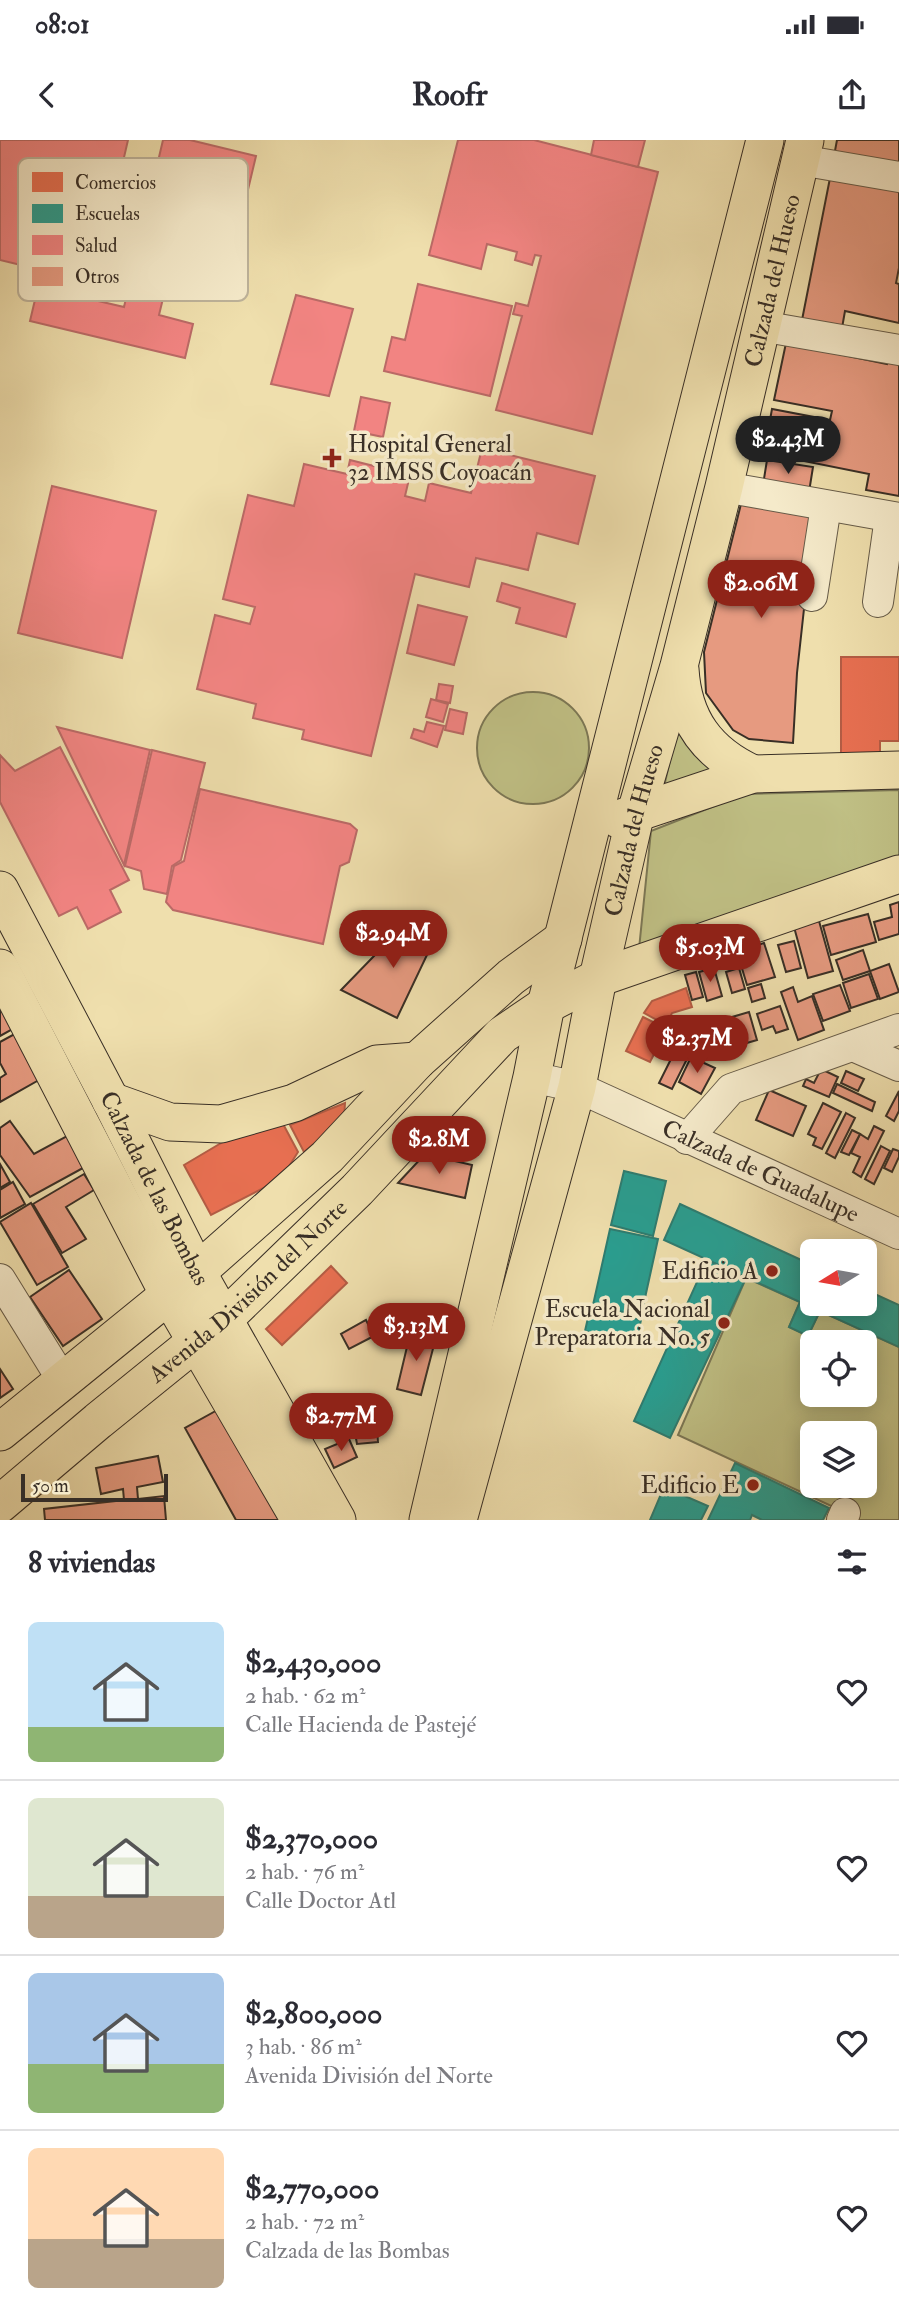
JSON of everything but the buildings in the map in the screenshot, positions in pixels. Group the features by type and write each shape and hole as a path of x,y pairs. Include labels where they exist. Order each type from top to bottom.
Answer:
{"main road":[{"name":"Calzada del Hueso","path":"435,1519 546,1006 765,140"},
{"name":"Calzada del Hueso","path":"435,1519 579,1080 598,978 636,812 679,666 724,487 802,150"},
{"path":"679,666 685,702 701,735 724,758 753,774"},
{"path":"591,830 636,812 753,774 899,771"},
{"name":"Avenida División del Norte","path":"0,1504 210,1329 358,1190 502,1035 546,1006 598,978 899,874"},
{"name":"Calzada de las Bombas","path":"0,890 111,1101 183,1282"},
{"name":"Avenida División del Norte","path":"0,1432 183,1282 327,1157 417,1061 511,977 563,939"},
{"name":"Calzada de las Bombas","path":"0,968 210,1329 328,1519"},
{"path":"111,1101 170,1122 222,1124 294,1103 377,1063 417,1061"}],"street":[{"path":"802,150 899,177"},
{"path":"761,326 899,350"},
{"path":"724,487 895,518 878,602"},
{"path":"812,596 826,506"},
{"path":"687,1139 731,1089 899,1029"},
{"path":"853,1046 899,1066"},
{"name":"Calzada de Guadalupe","path":"533,1069 579,1080 624,1109 899,1234"},
{"path":"0,1279 63,1381"}],"green space":[{"path":"533,692 554,696 573,708 585,727 589,748 585,769 573,788 554,800 533,804 512,800 493,788 481,769 477,748 481,727 493,708 512,696"},
{"path":"682,706 713,769 664,787"},
{"path":"899,790 899,858 639,949 651,831 745,794"},
{"path":"746,1278 800,1302 789,1327 800,1332 800,1407 877,1407 877,1337 899,1347 899,1520 851,1520 853,1516 814,1498 877,1498 877,1421 800,1421 800,1491 678,1435"},
{"path":"818,1316 831,1316 862,1330 811,1330"}],"place":[{"name":"Hospital General 32 IMSS Coyoacán","path":"332,458"},
{"name":"Edificio A","path":"772,1271"},
{"name":"Escuela Nacional Preparatoria No. 5","path":"724,1323"},
{"name":"Edificio E","path":"753,1485"}]}
